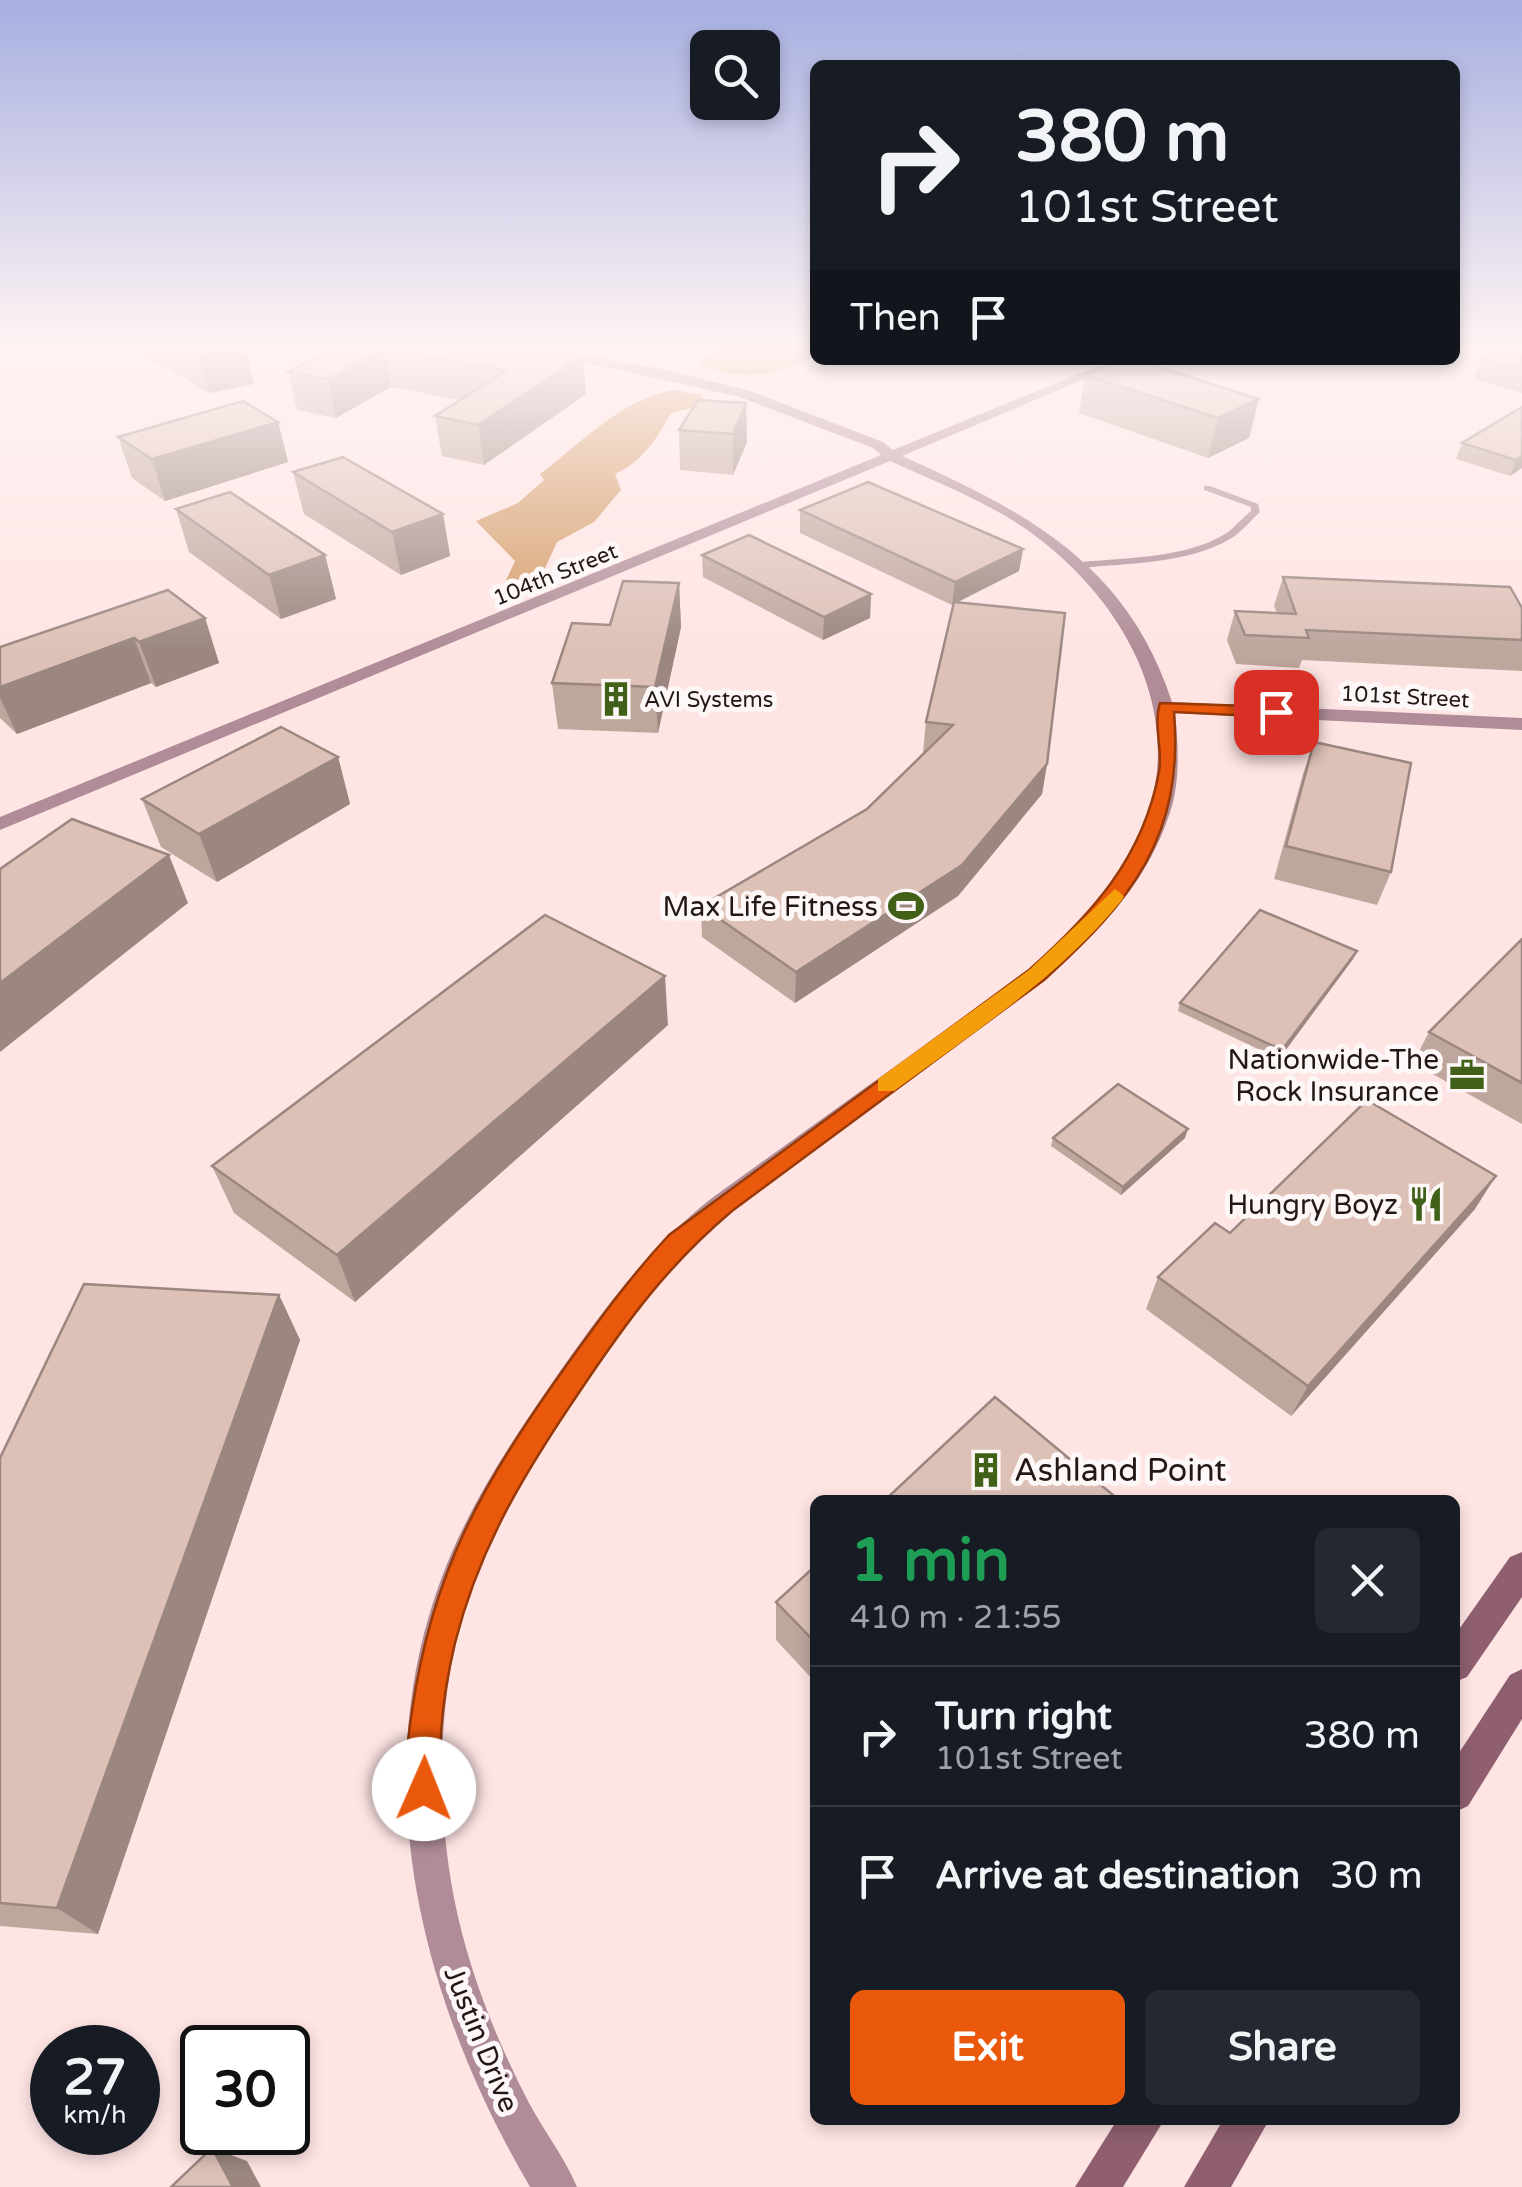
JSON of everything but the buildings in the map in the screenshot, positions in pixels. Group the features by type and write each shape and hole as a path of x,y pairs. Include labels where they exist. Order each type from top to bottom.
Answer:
{"main road":[{"path":"1460,1658 1522,1568"},
{"path":"1460,1785 1522,1687"},
{"path":"1097,2187 1140,2125"},
{"path":"1206,2187 1245,2125"}],"street":[{"name":"Justin Drive","path":"555,2187 493,2082 456,1990 434,1901 424,1817 425,1734 435,1659 453,1590 484,1517 519,1456 636,1287 678,1242 1037,975 1084,933 1120,890 1146,847 1162,805 1170,762 1166,706 1145,646 1124,612 1080,565 1050,539 994,503 892,457 857,454 843,448"},
{"name":"104th Street","path":"0,824 913,448"},
{"name":"101st Street","path":"1166,706 1522,724"}],"lane":[{"path":"1080,565 1203,546 1234,532 1256,512 1255,506 1207,488"}],"shaded area":[{"path":"571,448 649,448 615,474 621,490 594,522 557,542 534,592 508,599 499,595 515,561 476,521 518,503 544,480 540,474"}],"slow traffic":[{"path":"886,1085 1037,975 1084,933 1115,896"}],"place":[{"name":"AVI Systems","path":"616,699"},
{"name":"Max Life Fitness","path":"906,906"},
{"name":"Nationwide-The Rock Insurance","path":"1467,1075"},
{"name":"Hungry Boyz","path":"1426,1204"},
{"name":"Ashland Point","path":"986,1470"}],"route":[{"path":"424,1789 425,1734 435,1659 453,1590 484,1517 519,1456 636,1287 678,1242 724,1204 1037,975 1084,933 1120,890 1146,847 1162,805 1170,762 1166,706 1276,712"}]}
